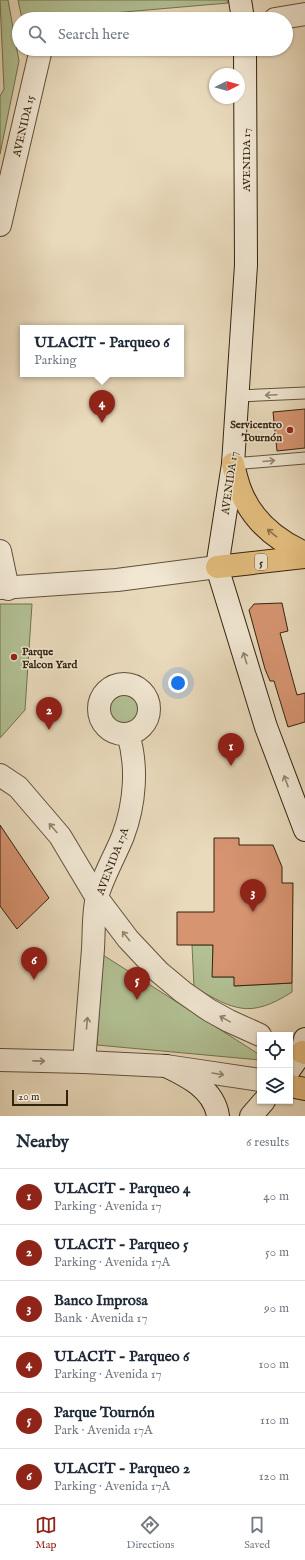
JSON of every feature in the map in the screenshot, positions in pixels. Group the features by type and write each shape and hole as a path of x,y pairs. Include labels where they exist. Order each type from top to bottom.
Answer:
{"main road":[{"path":"233,464 240,489 252,512 268,531 290,546 305,552"},
{"name":"5","path":"217,567 305,557"},
{"path":"293,1087 305,1089"}],"street":[{"path":"240,0 242,12"},
{"path":"293,16 305,14"},
{"name":"AVENIDA 15","path":"0,225 39,56"},
{"name":"AVENIDA 17","path":"245,56 246,265 233,464 217,567 266,727 305,830"},
{"path":"0,552 4,589 117,580 217,567"},
{"name":"AVENIDA 17A","path":"84,1062 97,898 123,835 129,814 134,784 134,760 128,734"},
{"path":"0,776 18,788 60,836 97,898 128,939 159,972 183,992 209,1010 257,1034"},
{"path":"0,1060 166,1066 257,1080"},
{"path":"166,1066 189,1077 199,1084 210,1097 218,1116"},
{"path":"251,1116 261,1104"}],"lane":[{"path":"238,396 305,393"},
{"path":"233,464 305,458"}],"green space":[{"path":"0,0 8,0 12,22 12,56 18,56 19,61 0,154 0,96 4,89"},
{"path":"18,0 227,0 228,3 124,12 21,12"},
{"name":"Parque Falcon Yard","path":"0,604 32,604 25,710 0,738"},
{"path":"128,691 137,696 141,702 141,716 137,722 128,727 120,727 111,722 107,716 106,705 111,696 117,692"},
{"path":"192,945 213,945 213,977 234,977 235,986 292,983 292,992 265,1006 253,1008 232,1006 220,1001 194,987"},
{"path":"103,955 257,1053 257,1060 97,1045"}],"building":[{"name":"Servicentro Tournón","path":"305,409 305,448 277,451 273,412"},
{"path":"282,603 288,631 280,633 297,695 305,693 305,722 288,727 274,681 270,681 265,669 249,610 254,604"},
{"path":"0,825 49,898 17,929 0,906"},
{"path":"214,838 239,838 239,845 273,845 282,867 282,883 293,883 292,983 234,986 234,977 212,977 213,945 177,945 177,912 214,912"}],"place":[{"name":"ULACIT - Parqueo 6","path":"102,423"},
{"name":"Servicentro Tournón","path":"290,430"},
{"name":"Parque Falcon Yard","path":"14,657"},
{"name":"ULACIT - Parqueo 5","path":"49,730"},
{"name":"ULACIT - Parqueo 4","path":"231,766"},
{"name":"Banco Improsa","path":"253,912"},
{"name":"ULACIT - Parqueo 2","path":"34,980"},
{"name":"Parque Tournón","path":"137,1000"}]}
